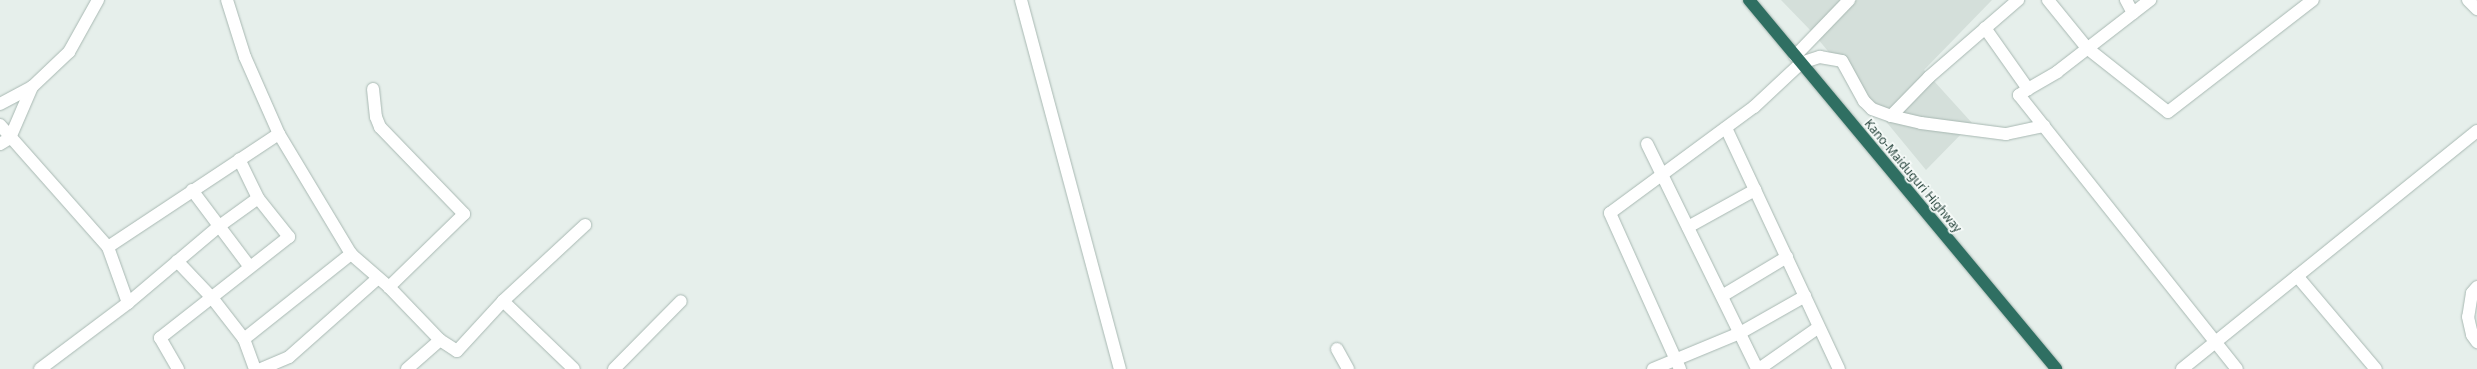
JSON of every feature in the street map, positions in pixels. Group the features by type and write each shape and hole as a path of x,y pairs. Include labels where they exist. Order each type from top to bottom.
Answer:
{"highway":[{"name":"Kano-Maiduguri Highway","path":"1749,0 2056,369"}],"street":[{"path":"0,104 32,87 69,52 98,0"},
{"path":"226,0 245,57 279,134 351,254 389,288 440,340 457,351 503,301 585,225"},
{"path":"1021,0 1120,369"},
{"path":"1677,365 1610,213 1663,176 1726,128 1798,59 1849,0"},
{"path":"1891,116 1929,77 2018,0"},
{"path":"2048,0 2087,48 2168,112 2313,0"},
{"path":"2126,0 2133,12"},
{"path":"2150,0 2057,72 2019,95 2214,343 2237,369"},
{"path":"2468,0 2477,10"},
{"path":"1985,28 2028,89"},
{"path":"1798,59 1820,57 1842,61 1864,101 1872,109 1891,116 1921,123 2006,134 2044,126"},
{"path":"5,141 32,87"},
{"path":"373,89 376,117 380,127 464,214 389,288"},
{"path":"0,125 5,141 108,247 128,303"},
{"path":"1726,128 1805,296 1835,367"},
{"path":"2182,369 2477,132"},
{"path":"108,247 192,190 279,134"},
{"path":"1647,144 1758,369 1819,327"},
{"path":"178,369 160,338 213,299 249,266 289,237 258,198 239,159"},
{"path":"192,190 218,227 249,266"},
{"path":"1688,227 1755,190"},
{"path":"40,369 128,303 218,227 258,198"},
{"path":"244,339 351,254"},
{"path":"1722,296 1787,257"},
{"path":"177,261 213,299 244,339 255,369"},
{"path":"2297,276 2376,369"},
{"path":"261,369 289,357 378,279"},
{"path":"2477,287 2472,293 2468,317 2472,335 2477,342"},
{"path":"1653,369 1677,365 1740,333 1805,296"},
{"path":"503,301 574,369"},
{"path":"614,369 681,301"},
{"path":"407,369 440,340"},
{"path":"1338,349 1348,369"}],"shaded area":[{"path":"1781,0 1992,0 1924,70 1972,123 1926,170 1813,33"}]}
